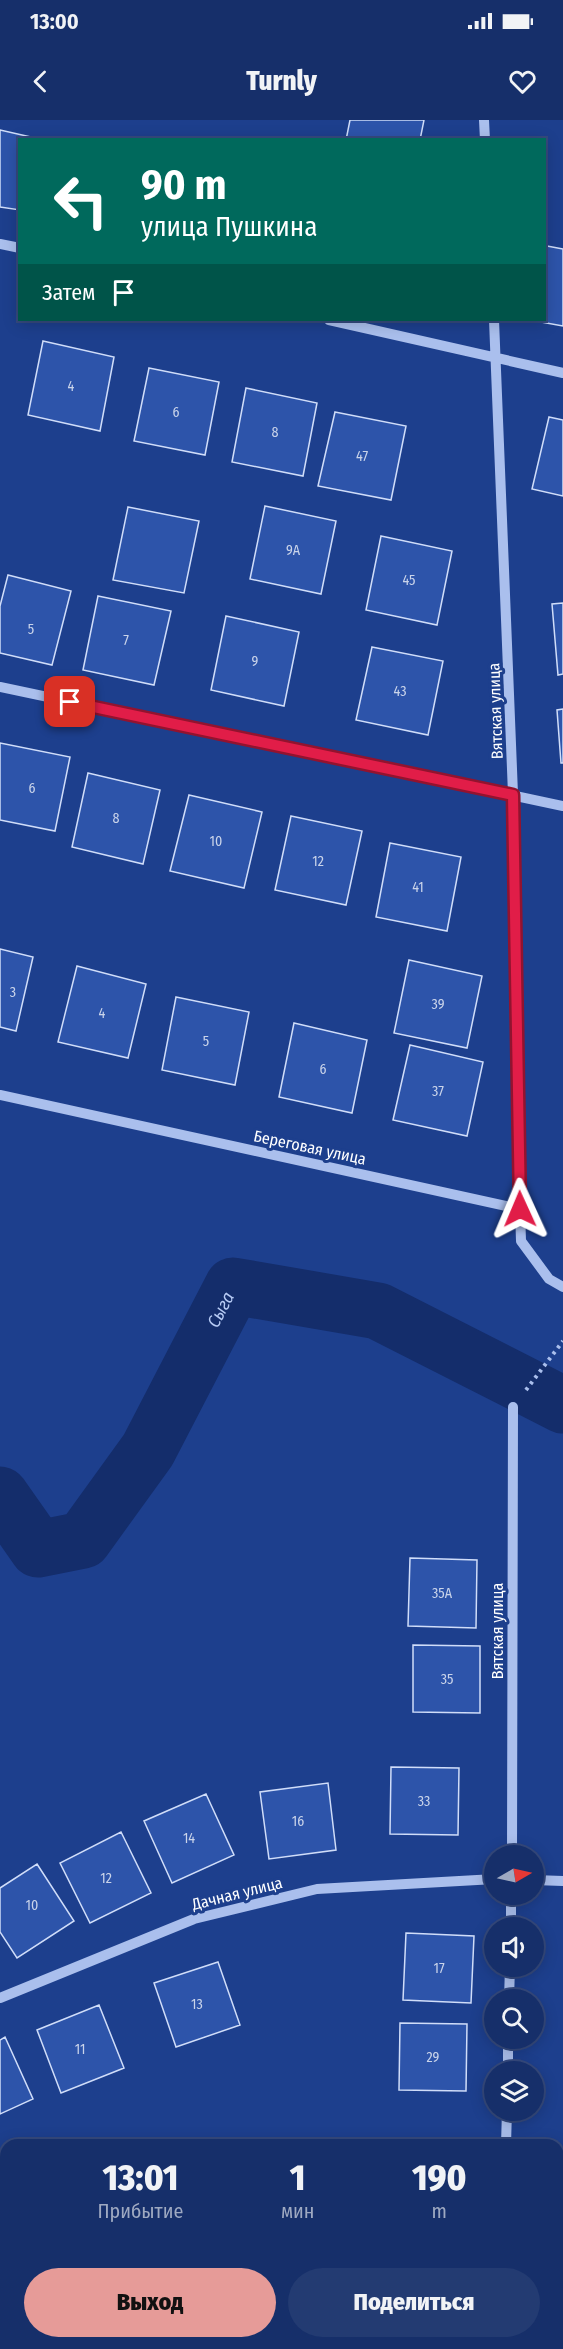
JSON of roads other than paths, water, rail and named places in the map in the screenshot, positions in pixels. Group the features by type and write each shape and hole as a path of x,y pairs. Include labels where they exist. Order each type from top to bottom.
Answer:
{"street":[{"path":"484,120 485,138"},
{"path":"0,244 18,248"},
{"path":"333,321 563,373"},
{"name":"Вятская улица","path":"494,321 513,795 520,1209"},
{"path":"0,687 563,806"},
{"name":"Береговая улица","path":"0,1095 520,1209"},
{"path":"520,1209 521,1241 549,1279 563,1287"},
{"name":"Вятская улица","path":"512,1845 513,1407"},
{"path":"544,1880 563,1881"},
{"name":"Дачная улица","path":"0,1998 194,1918 317,1889 484,1881"},
{"path":"506,2139 507,2121"}],"waterway":[{"name":"Сыга","path":"0,1495 38,1549 83,1540 148,1450 233,1286 378,1311 563,1405"}]}
